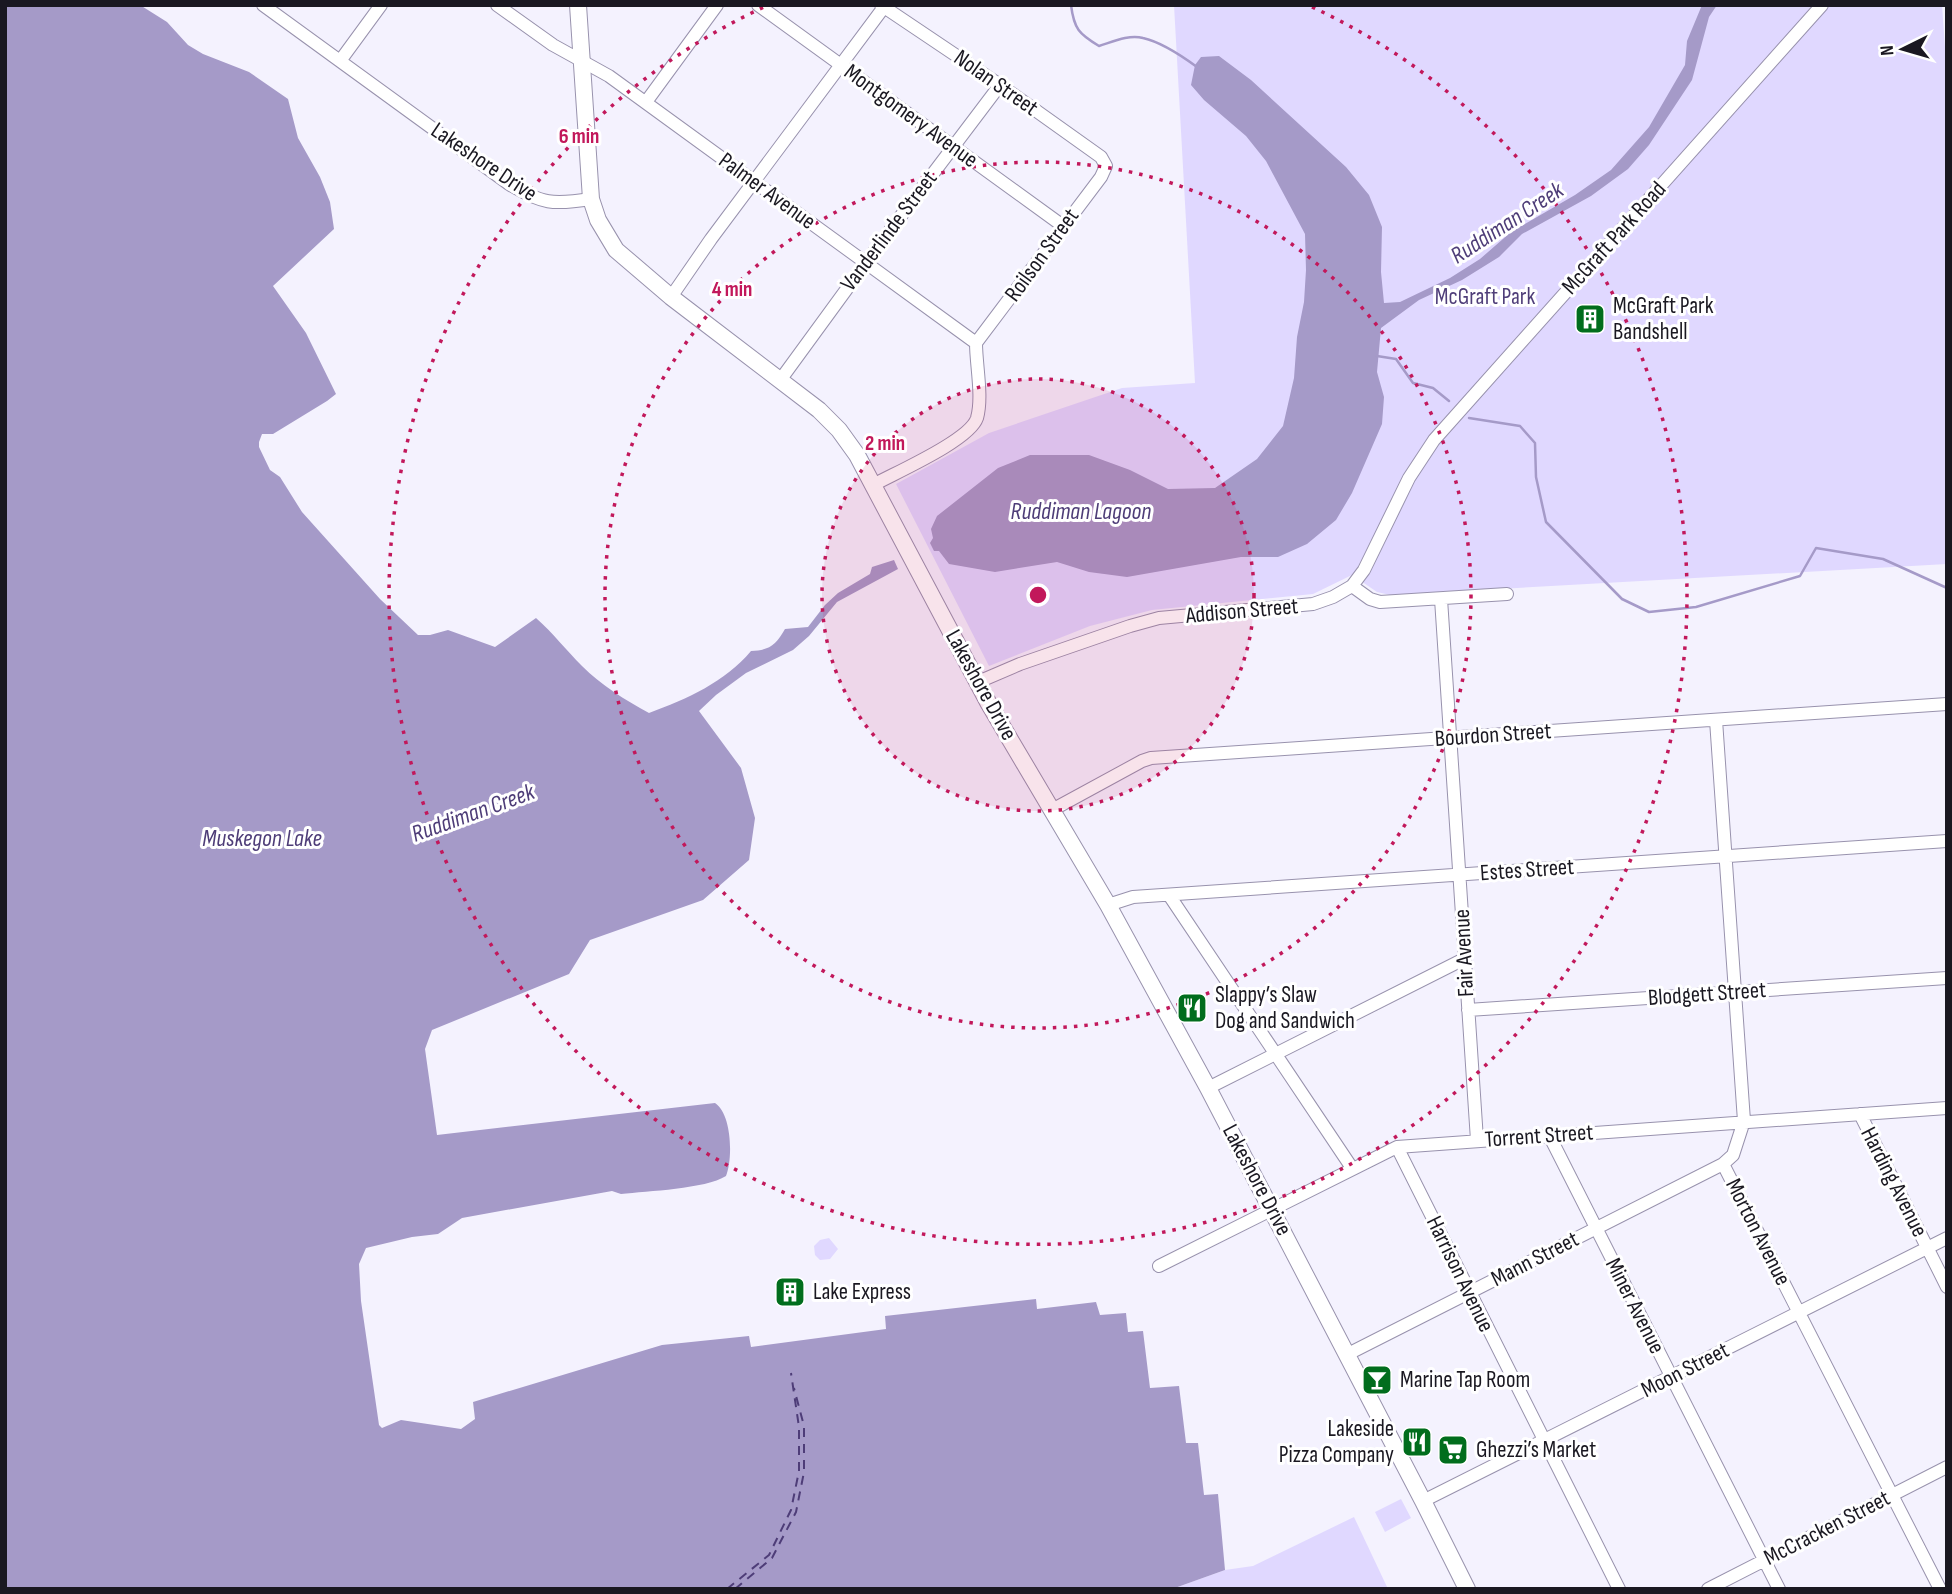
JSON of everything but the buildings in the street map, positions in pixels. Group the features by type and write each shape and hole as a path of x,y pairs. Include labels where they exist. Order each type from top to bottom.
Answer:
{"main road":[{"path":"578,5 591,199"},
{"name":"Lakeshore Drive","path":"591,199 598,220 616,250 671,297 819,410 858,455 978,682 1108,905 1208,1088 1467,1589"}],"street":[{"name":"Lakeshore Drive","path":"263,5 532,198 547,202 591,199"},
{"path":"340,61 381,5"},
{"name":"Palmer Avenue","path":"496,5 553,45 609,76 646,102 976,343"},
{"path":"646,102 717,5"},
{"name":"Montgomery Avenue","path":"758,5 1063,226"},
{"name":"McGraft Park Road","path":"1352,586 1373,555 1409,478 1434,440 1822,5"},
{"path":"671,297 711,239 842,65 882,6"},
{"name":"Nolan Street","path":"882,6 1101,157 1105,166"},
{"name":"Vanderlinde Street","path":"781,379 865,262 1000,85"},
{"name":"Roilson Street","path":"976,343 1101,177 1105,166"},
{"path":"875,484 968,433 978,413 976,343"},
{"path":"1352,586 1374,601 1507,594"},
{"name":"Addison Street","path":"978,682 1020,664 1140,623 1194,614 1313,604 1352,586"},
{"name":"Fair Avenue","path":"1441,599 1477,1139"},
{"name":"Bourdon Street","path":"1052,810 1151,758 1947,704"},
{"name":"Morton Avenue","path":"1716,720 1744,1121 1733,1155 1723,1164 1940,1589"},
{"name":"Estes Street","path":"1108,905 1128,898 1947,841"},
{"path":"1169,895 1352,1168"},
{"path":"1208,1088 1464,958"},
{"name":"Blodgett Street","path":"1468,1010 1947,978"},
{"name":"Torrent Street","path":"1159,1266 1397,1147 1477,1139 1947,1108"},
{"name":"Harding Avenue","path":"1860,1114 1947,1287"},
{"name":"Miner Avenue","path":"1549,1135 1779,1589"},
{"name":"Harrison Avenue","path":"1397,1147 1619,1589"},
{"name":"Mann Street","path":"1346,1355 1723,1164"},
{"name":"Moon Street","path":"1423,1501 1947,1238"},
{"name":"McCracken Street","path":"1708,1589 1947,1467"}],"green space":[{"name":"McGraft Park","path":"1174,5 1942,5 1947,75 1947,564 1390,595 1377,592 1352,575 1313,594 1152,610 1090,626 989,666 896,484 989,433 1122,388 1195,383"},
{"path":"829,1238 838,1249 830,1259 820,1260 815,1255 814,1246 820,1240"},
{"path":"1401,1499 1411,1518 1385,1532 1375,1512"},
{"path":"1354,1517 1388,1589 1172,1589 1225,1570 1253,1566"}],"water":[{"name":"Muskegon Lake","path":"5,5 140,5 167,22 188,45 203,54 249,72 288,99 298,138 320,177 330,202 334,229 273,286 306,333 336,394 273,434 262,434 259,447 270,470 280,477 302,512 380,599 418,635 448,630 495,647 536,618 597,680 649,713 717,681 751,651 772,646 785,629 808,627 825,605 838,593 870,574 872,567 894,560 898,569 837,602 809,636 793,650 746,673 699,711 741,768 755,818 749,860 703,900 590,940 569,974 432,1030 425,1049 437,1135 715,1103 725,1117 730,1137 730,1159 726,1176 691,1187 621,1194 612,1191 462,1218 438,1234 366,1248 359,1264 361,1301 379,1425 382,1428 401,1420 461,1429 475,1419 473,1402 662,1345 749,1336 751,1347 886,1329 885,1316 1036,1299 1037,1309 1096,1302 1100,1315 1126,1313 1128,1332 1143,1331 1150,1388 1179,1386 1186,1443 1198,1443 1204,1495 1218,1494 1225,1570 1172,1589 5,1589"},
{"name":"Ruddiman Lagoon","path":"1702,5 1717,5 1709,17 1692,80 1649,145 1628,169 1591,196 1522,234 1499,257 1462,280 1419,300 1381,328 1377,372 1384,397 1382,424 1352,493 1336,520 1307,544 1278,557 1241,557 1127,577 1089,572 1057,562 995,572 949,564 939,551 934,551 930,543 933,538 931,529 937,516 998,468 1030,455 1089,455 1130,470 1168,489 1215,488 1257,459 1283,426 1294,378 1297,337 1304,302 1305,234 1266,161 1246,136 1204,100 1191,85 1195,65 1201,57 1219,56 1251,80 1346,167 1369,195 1382,227 1381,272 1384,303 1400,302 1450,278 1480,259 1511,232 1575,195 1611,170 1649,127 1685,65 1687,41"}],"waterway":[{"path":"1071,5 1079,30 1099,46 1126,38 1143,38 1164,46 1197,67"},
{"path":"1377,356 1396,359 1413,383 1433,388 1449,401"},
{"path":"1469,418 1520,426 1535,443 1536,477 1546,522 1622,599 1649,612 1696,607 1800,576 1816,548 1883,559 1947,588"}],"ferry route":[{"path":"727,1589 769,1555 791,1510 799,1471 799,1427 791,1373"},
{"path":"735,1589 772,1558 796,1512 804,1472 804,1426 794,1388"}],"place":[{"name":"McGraft Park Bandshell","path":"1590,319"},
{"name":"Slappy’s Slaw Dog and Sandwich","path":"1192,1008"},
{"name":"Lake Express","path":"790,1292"},
{"name":"Marine Tap Room","path":"1377,1380"},
{"name":"Lakeside Pizza Company","path":"1417,1442"},
{"name":"Ghezzi’s Market","path":"1453,1450"}],"water label":[{"name":"Ruddiman Creek","path":"1507,223"},
{"name":"Ruddiman Creek","path":"473,813"}]}
